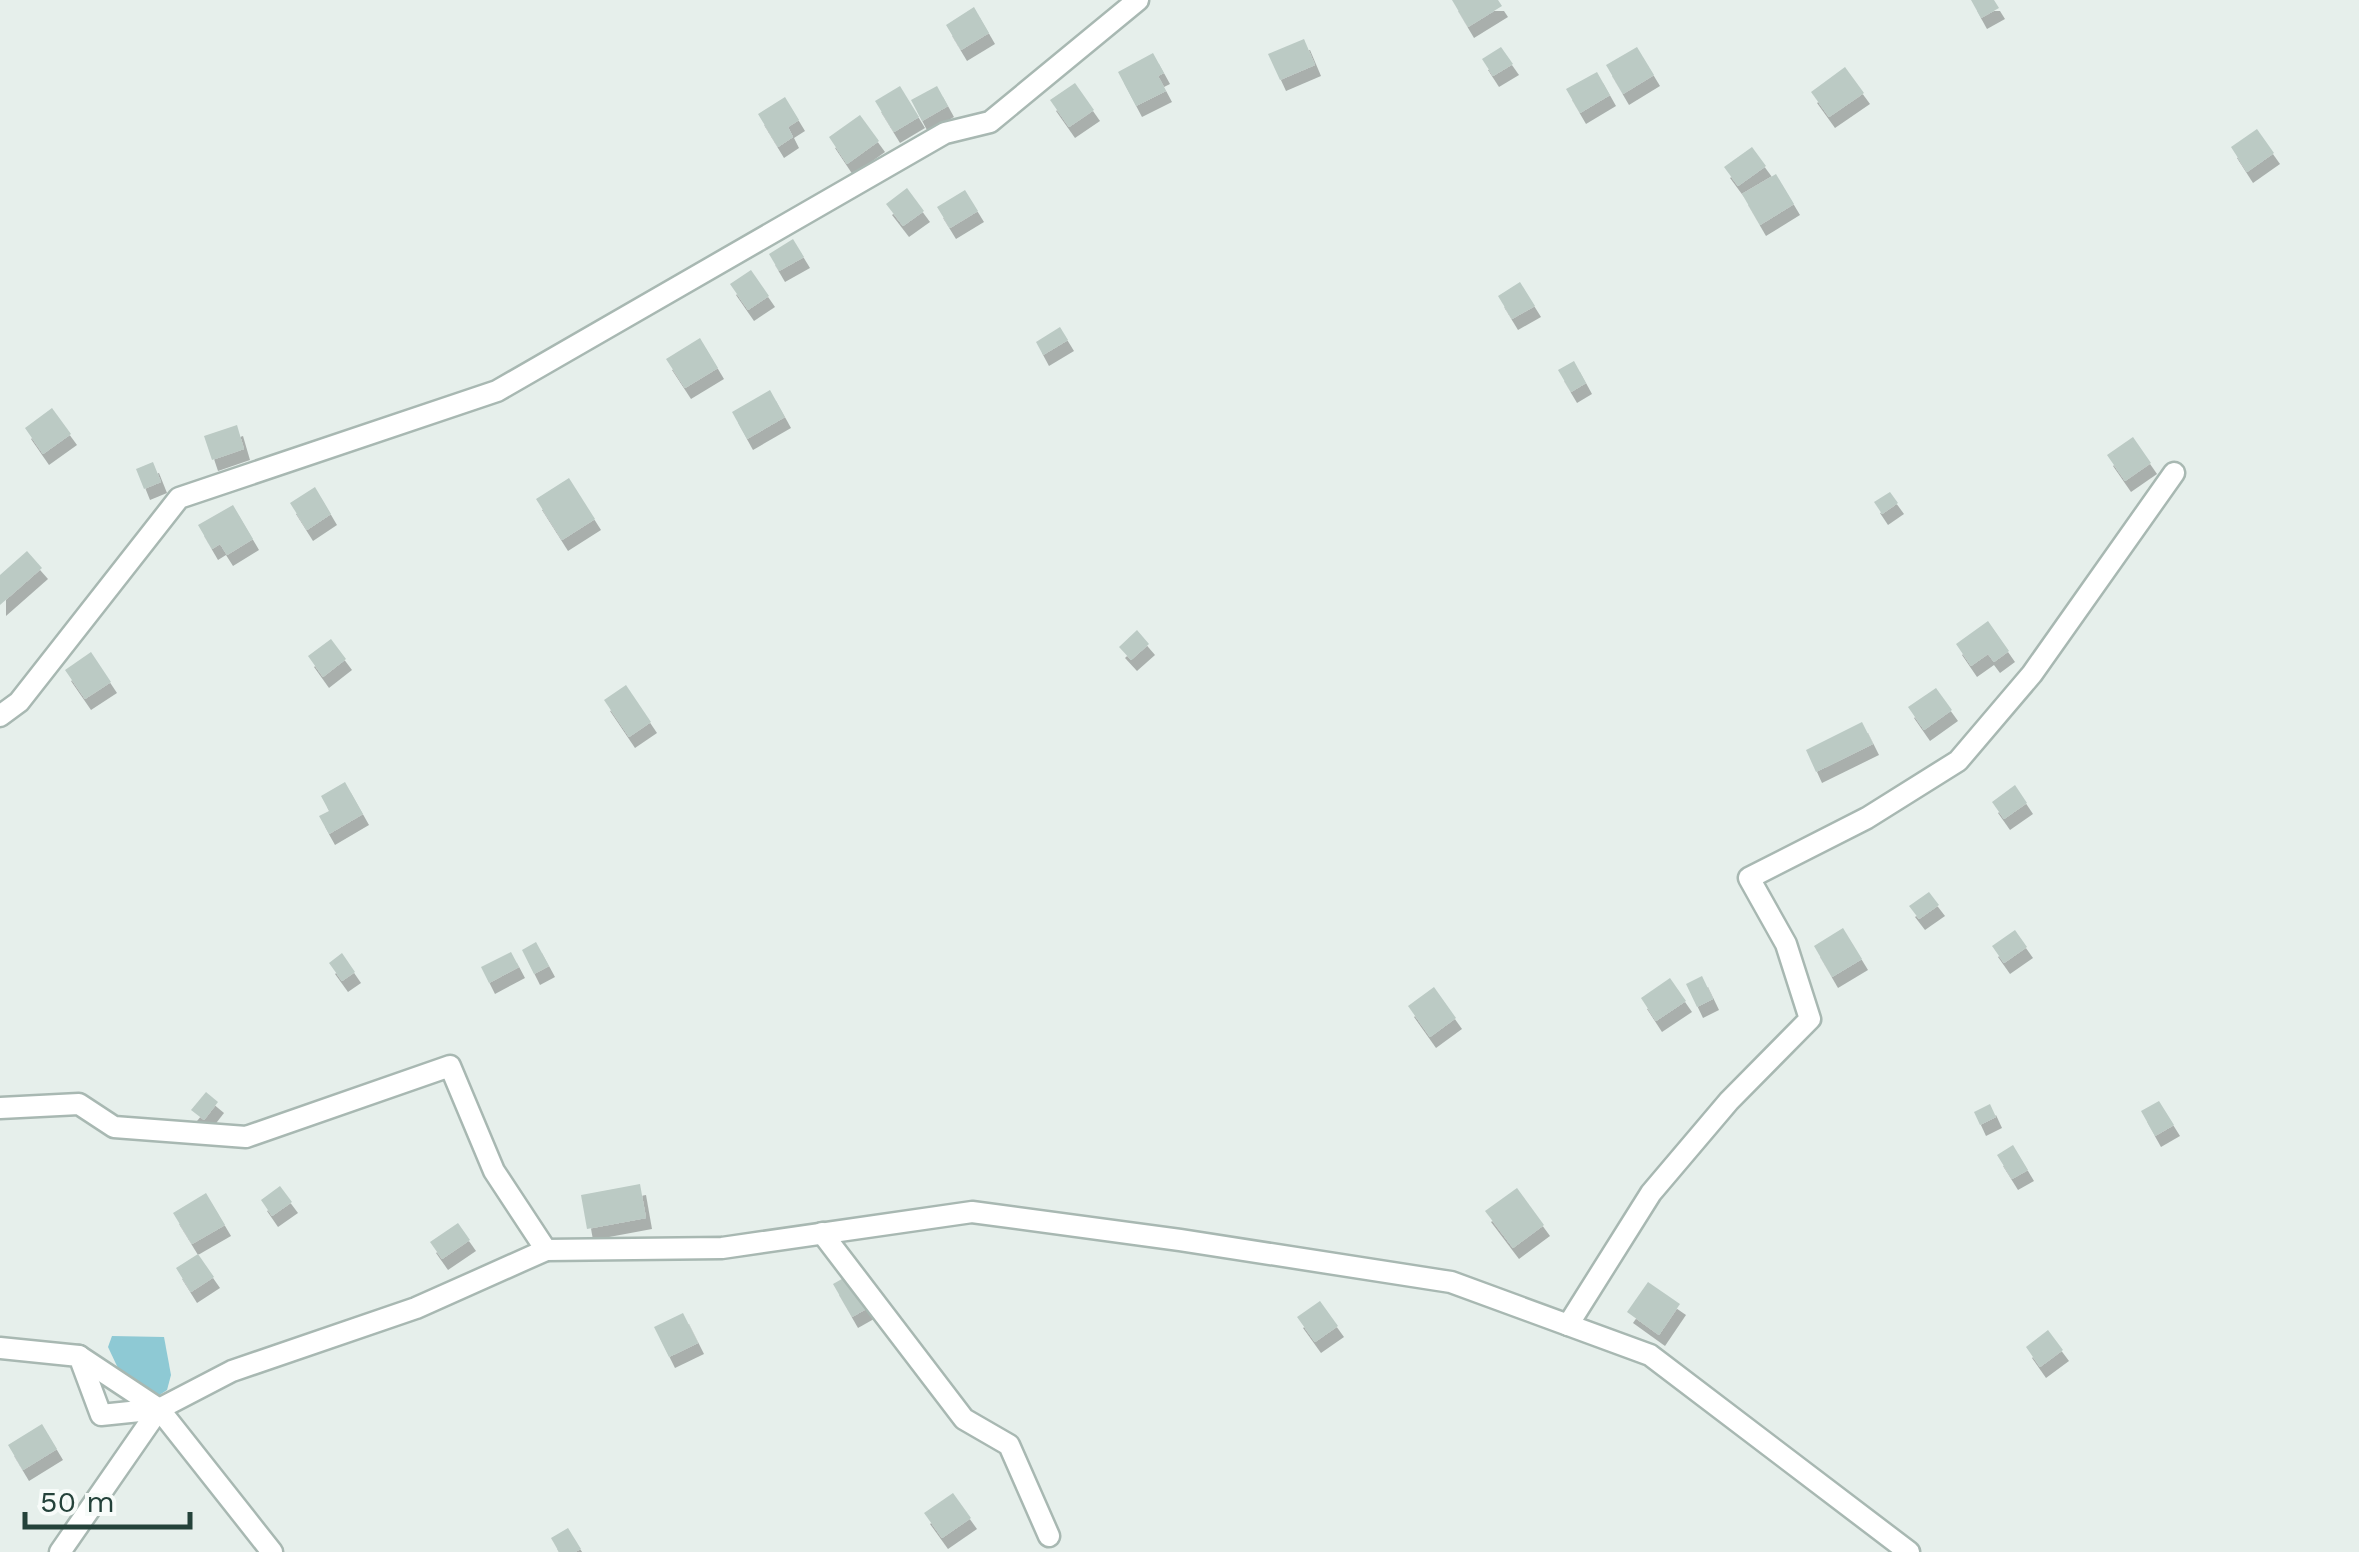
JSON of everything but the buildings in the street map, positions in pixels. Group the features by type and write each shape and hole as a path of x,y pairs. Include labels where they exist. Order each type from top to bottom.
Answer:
{"street":[{"path":"0,716 19,702 179,498 498,392 944,133 990,122 1138,0"},
{"path":"1568,1325 1651,1193 1729,1101 1810,1018 1786,944 1749,878 1866,818 1958,761 2032,674 2174,473"},
{"path":"0,1108 79,1104 114,1126 246,1137 450,1066 494,1170 546,1250"},
{"path":"79,1356 101,1415 159,1409 232,1371 416,1308 546,1250 722,1248 972,1212 1451,1282 1650,1354 1900,1549"},
{"path":"822,1233 964,1419 1009,1445 1049,1536"},
{"path":"0,1348 79,1356 159,1409 272,1552"},
{"path":"60,1552 159,1409"}],"water":[{"path":"112,1336 164,1337 171,1375 167,1390 158,1396 125,1383 108,1347"}]}
